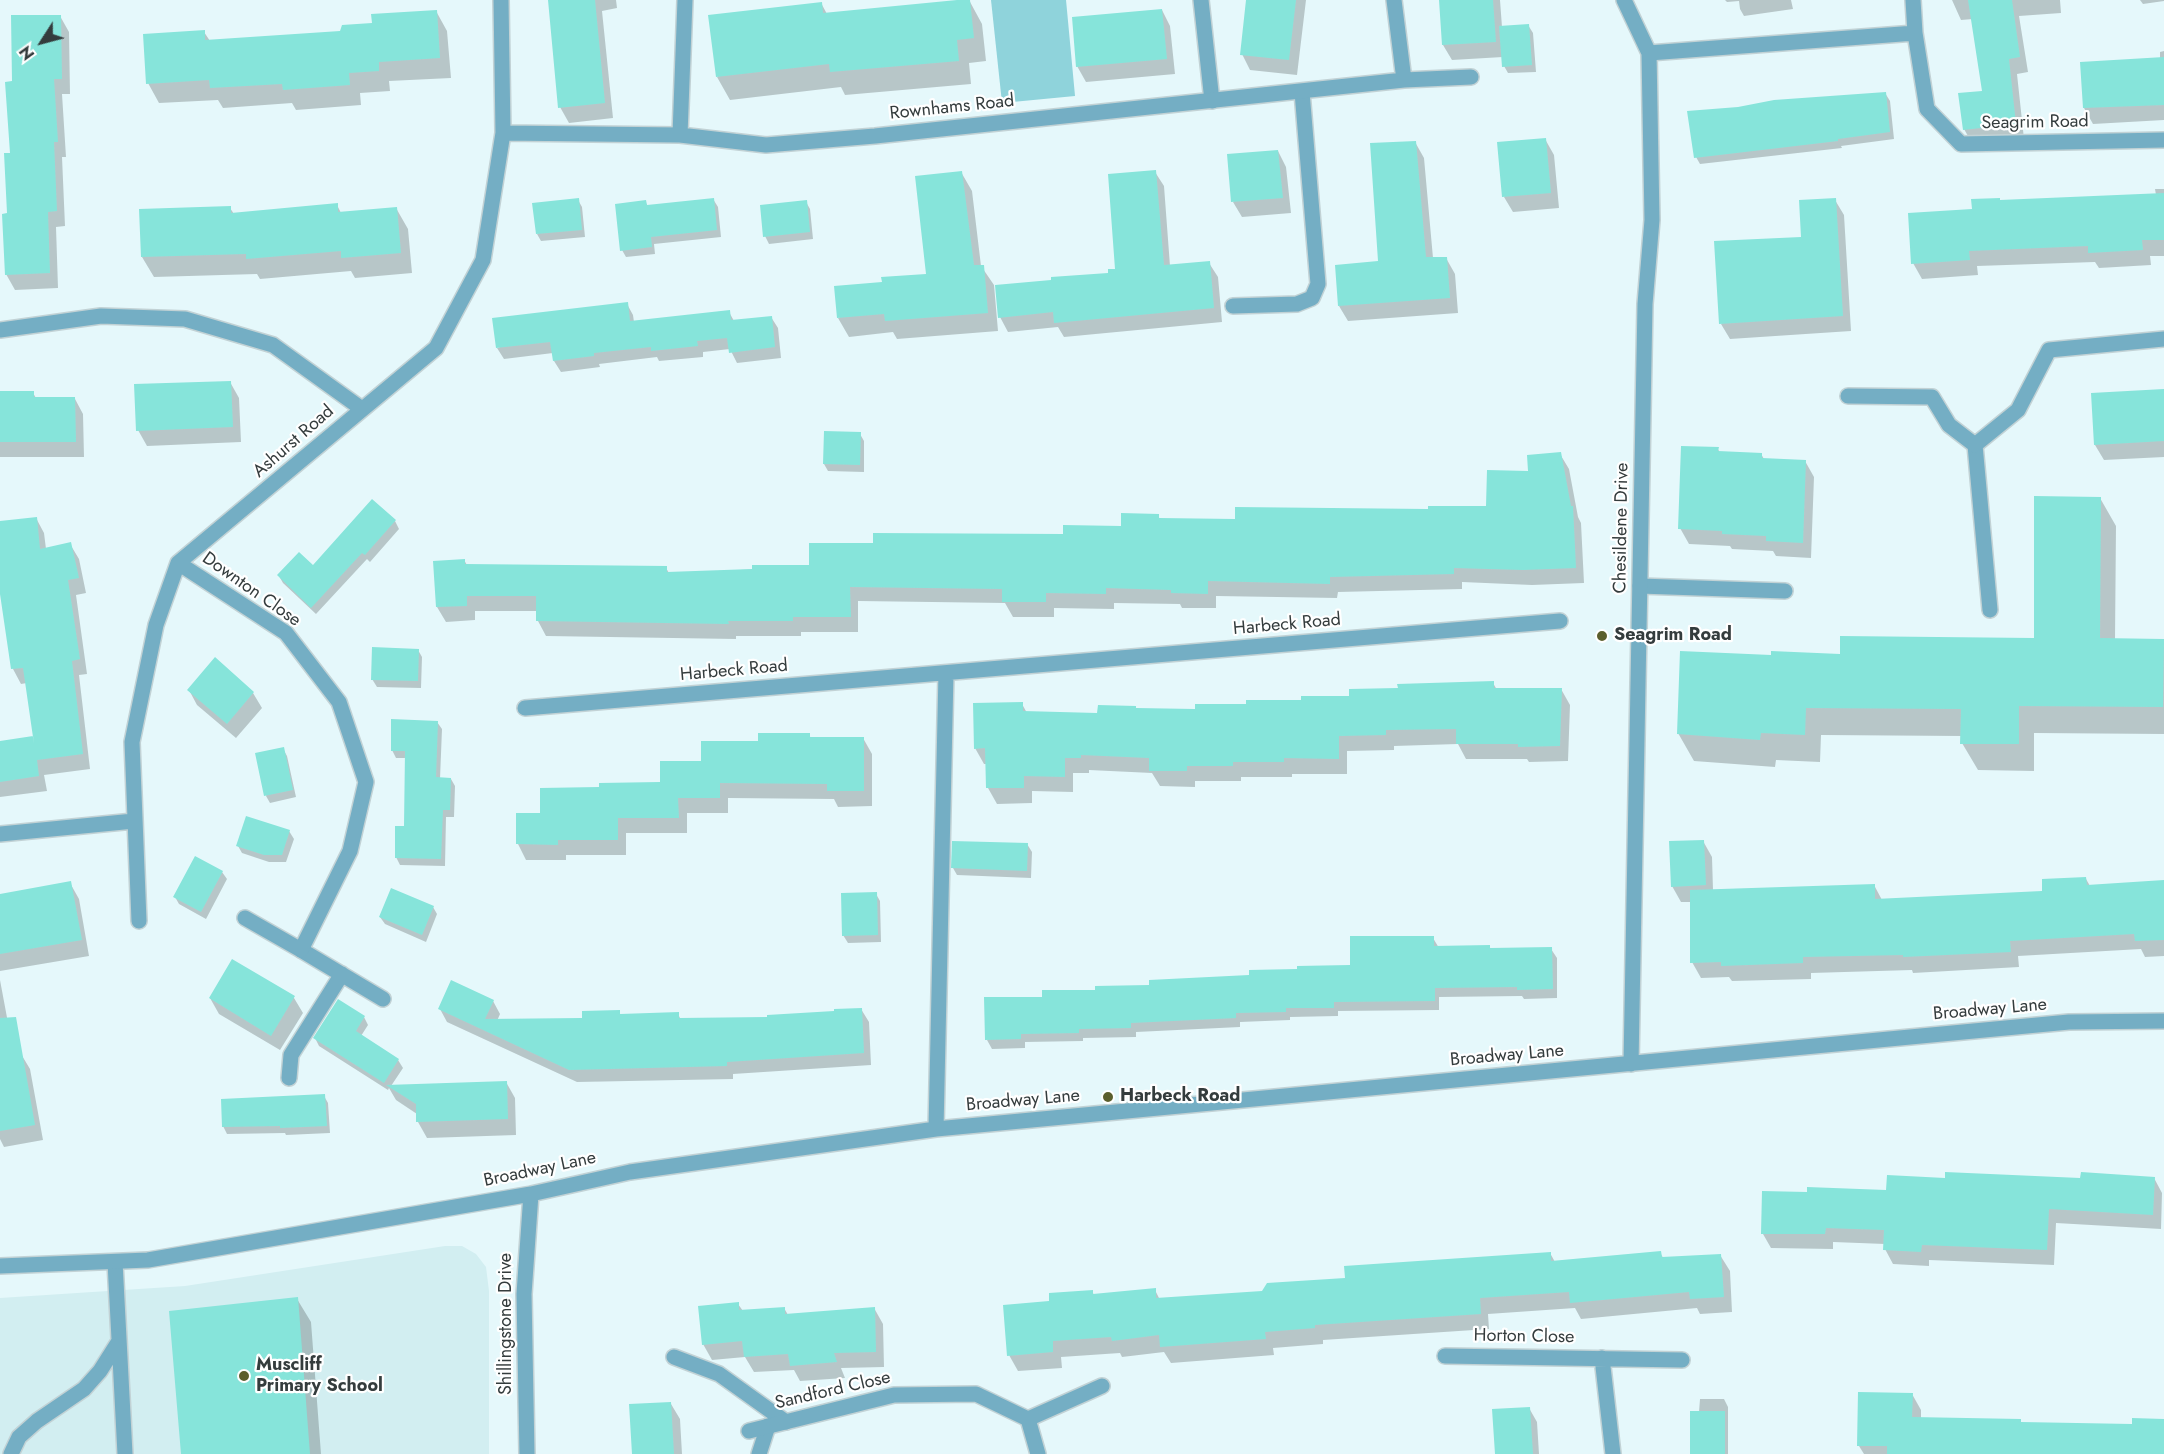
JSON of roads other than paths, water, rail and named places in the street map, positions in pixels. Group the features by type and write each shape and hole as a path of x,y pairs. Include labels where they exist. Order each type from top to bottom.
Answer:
{"street":[{"name":"Ashurst Road","path":"178,563 436,348 483,260 503,133 501,0"},
{"path":"680,135 686,0"},
{"path":"1201,0 1212,101"},
{"path":"1394,0 1404,80"},
{"name":"Chesildene Drive","path":"1624,0 1649,53 1652,220 1646,304 1632,1064"},
{"name":"Seagrim Road","path":"1913,0 1915,33 1927,109 1961,144 2164,140"},
{"path":"1649,53 1915,33"},
{"name":"Rownhams Road","path":"503,133 680,135 766,145 875,136 1404,80 1471,77"},
{"path":"1233,306 1297,304 1312,297 1318,284 1302,92"},
{"path":"0,330 101,316 185,319 273,345 362,409"},
{"path":"1975,445 2018,410 2049,350 2164,339"},
{"path":"1848,396 1932,397 1949,425 1975,445 1990,610"},
{"path":"139,921 132,742 156,625 178,563"},
{"name":"Downton Close","path":"178,563 286,633 339,702 366,782 350,851 301,950"},
{"path":"1640,586 1785,591"},
{"name":"Harbeck Road","path":"525,708 1560,621"},
{"path":"936,1129 946,673"},
{"path":"0,834 134,821"},
{"path":"245,918 383,999"},
{"path":"289,1078 291,1054 342,974"},
{"name":"Broadway Lane","path":"0,1266 148,1260 531,1194 630,1172 936,1129 2069,1022 2164,1021"},
{"name":"Shillingstone Drive","path":"527,1454 524,1294 531,1194"},
{"path":"114,1262 125,1454"},
{"path":"11,1454 19,1437 37,1420 84,1389 119,1341"},
{"name":"Horton Close","path":"1445,1356 1682,1360"},
{"path":"674,1357 719,1374 786,1422"},
{"path":"1602,1358 1613,1454"},
{"path":"1038,1454 1028,1419 1101,1386"},
{"name":"Sandford Close","path":"749,1431 894,1395 976,1394 1028,1419"},
{"path":"759,1454 768,1426"}],"place":[{"name":"Seagrim Road","path":"1602,636"},
{"name":"Harbeck Road","path":"1108,1097"},
{"name":"Muscliff Primary School","path":"244,1376"}]}
